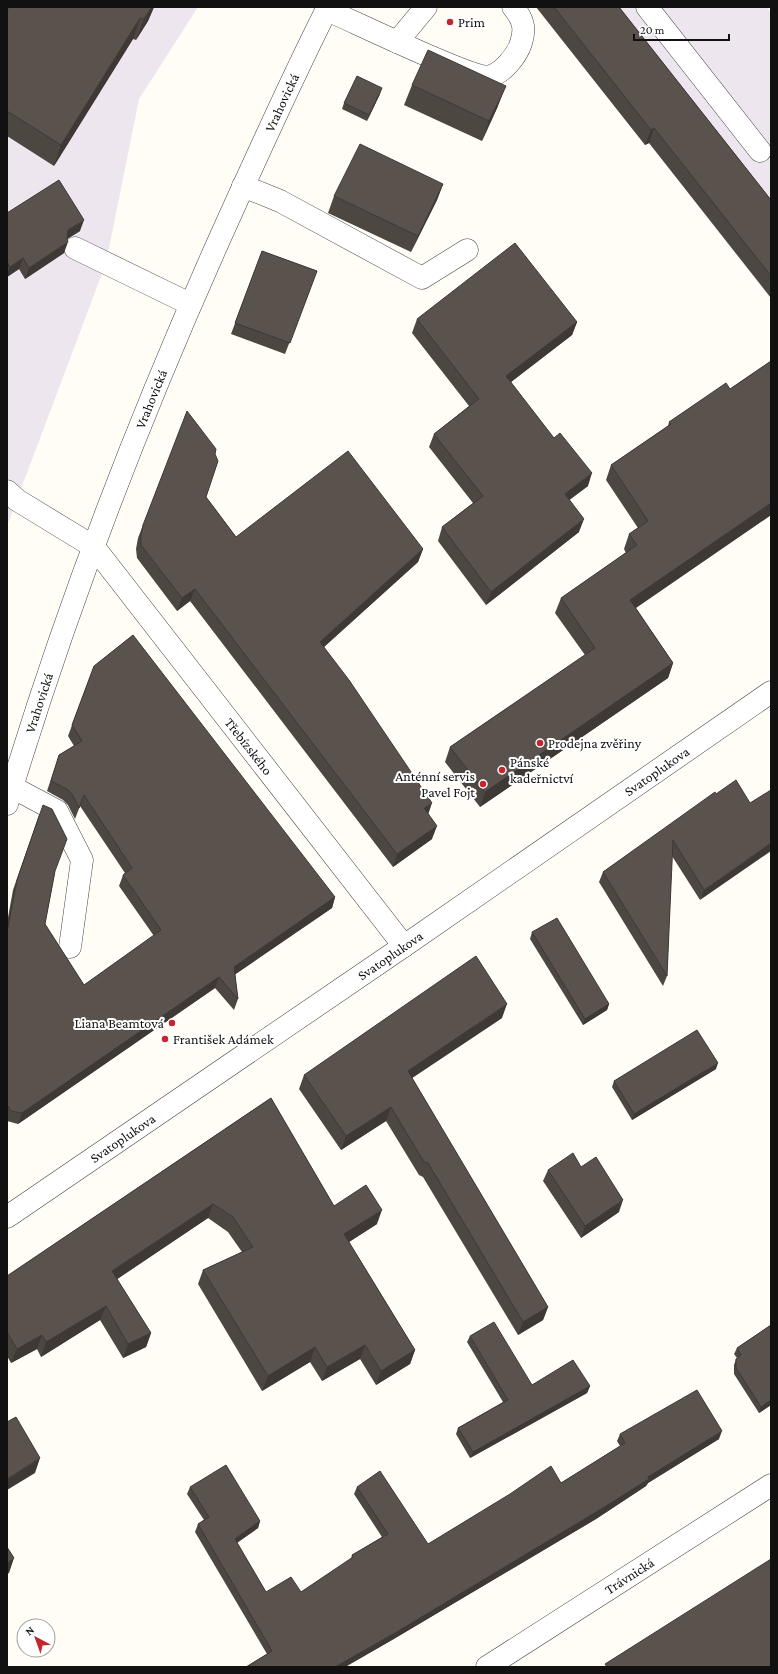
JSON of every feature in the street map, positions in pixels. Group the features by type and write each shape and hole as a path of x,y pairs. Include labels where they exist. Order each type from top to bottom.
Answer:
{"street":[{"path":"397,42 426,7"},
{"path":"328,8 397,42 478,76 490,77 499,71 518,51 524,35 524,24 521,16 513,7"},
{"path":"647,7 760,151"},
{"name":"Vrahovická","path":"10,796 41,694 94,547 142,422 190,304 243,186 328,8"},
{"path":"243,186 280,201 422,278 466,250"},
{"path":"75,248 190,304"},
{"path":"7,491 17,500 94,547"},
{"name":"Třebízského","path":"94,547 404,946"},
{"name":"Svatoplukova","path":"7,1217 404,946 771,692"},
{"path":"10,796 58,811 82,860 70,947"},
{"name":"Trávnická","path":"487,1667 771,1485"}],"shaded area":[{"path":"7,7 198,7 139,99 106,263 7,526"},
{"path":"536,7 767,7 771,13 771,299 649,143 645,145"}],"building":[{"path":"9,7 152,7 144,19 140,18 61,145 7,111 7,10"},
{"path":"554,7 619,7 771,200 771,276 654,128 651,130"},
{"path":"428,50 506,86 489,121 412,85"},
{"path":"357,76 382,88 369,115 344,103"},
{"path":"360,144 443,184 418,236 334,196"},
{"path":"59,180 84,220 68,230 68,242 29,268 23,258 10,267 7,262 7,213"},
{"path":"515,243 577,322 506,376 554,438 560,433 592,473 565,494 584,519 491,592 442,527 483,496 434,434 479,399 417,319"},
{"path":"262,251 317,271 290,343 235,323"},
{"path":"771,361 771,503 630,600 673,663 485,792 450,747 595,648 561,598 637,545 629,534 648,521 611,465 671,424 669,422 726,383 730,389"},
{"path":"187,411 216,449 215,454 218,461 206,497 236,537 348,451 423,549 320,642 349,680 432,803 424,808 437,826 397,854 195,589 182,598 141,545 143,525"},
{"path":"133,635 335,897 234,967 238,999 219,977 22,1113 11,1111 7,1105 7,932 17,880 43,805 52,809 67,839 55,871 45,924 84,985 161,930 123,875 132,868 84,795 79,808 72,794 67,789 51,781 59,755 82,741 72,725 94,666"},
{"path":"736,780 750,803 771,790 771,843 704,890 673,840 667,976 603,872 715,792 716,794"},
{"path":"557,918 609,1004 585,1019 532,932"},
{"path":"476,956 507,1004 408,1071 548,1307 523,1322 428,1163 424,1162 391,1107 346,1136 304,1075"},
{"path":"697,1030 718,1063 634,1114 614,1081"},
{"path":"271,1098 334,1206 366,1185 382,1210 344,1234 415,1350 381,1371 365,1345 327,1367 315,1347 268,1376 203,1270 253,1247 233,1217 213,1204 112,1271 151,1333 128,1344 106,1306 46,1342 42,1335 17,1349 7,1332 7,1276"},
{"path":"573,1153 581,1167 596,1157 623,1200 585,1226 548,1170"},
{"path":"494,1322 532,1385 573,1360 590,1386 473,1452 458,1428 508,1400 470,1336"},
{"path":"771,1325 771,1400 761,1407 736,1368 736,1359 741,1355 737,1348"},
{"path":"697,1390 722,1431 648,1477 649,1479 598,1511 395,1633 335,1667 246,1667 272,1651 198,1524 209,1517 190,1487 226,1465 260,1521 235,1539 266,1592 291,1577 301,1592 353,1557 352,1555 388,1534 357,1487 380,1471 428,1544 510,1494 551,1466 561,1483 625,1443 620,1434"},
{"path":"16,1417 40,1458 7,1479 7,1422"},
{"path":"7,1547 14,1558 7,1563"},
{"path":"771,1559 771,1667 607,1667 605,1664"}],"place":[{"name":"Prim","path":"450,22"},
{"name":"Prodejna zvěřiny","path":"540,743"},
{"name":"Pánské kadeřnictví","path":"502,770"},
{"name":"Anténní servis Pavel Fojt","path":"483,784"},
{"name":"Liana Beamtová","path":"172,1023"},
{"name":"František Adámek","path":"165,1039"}]}
